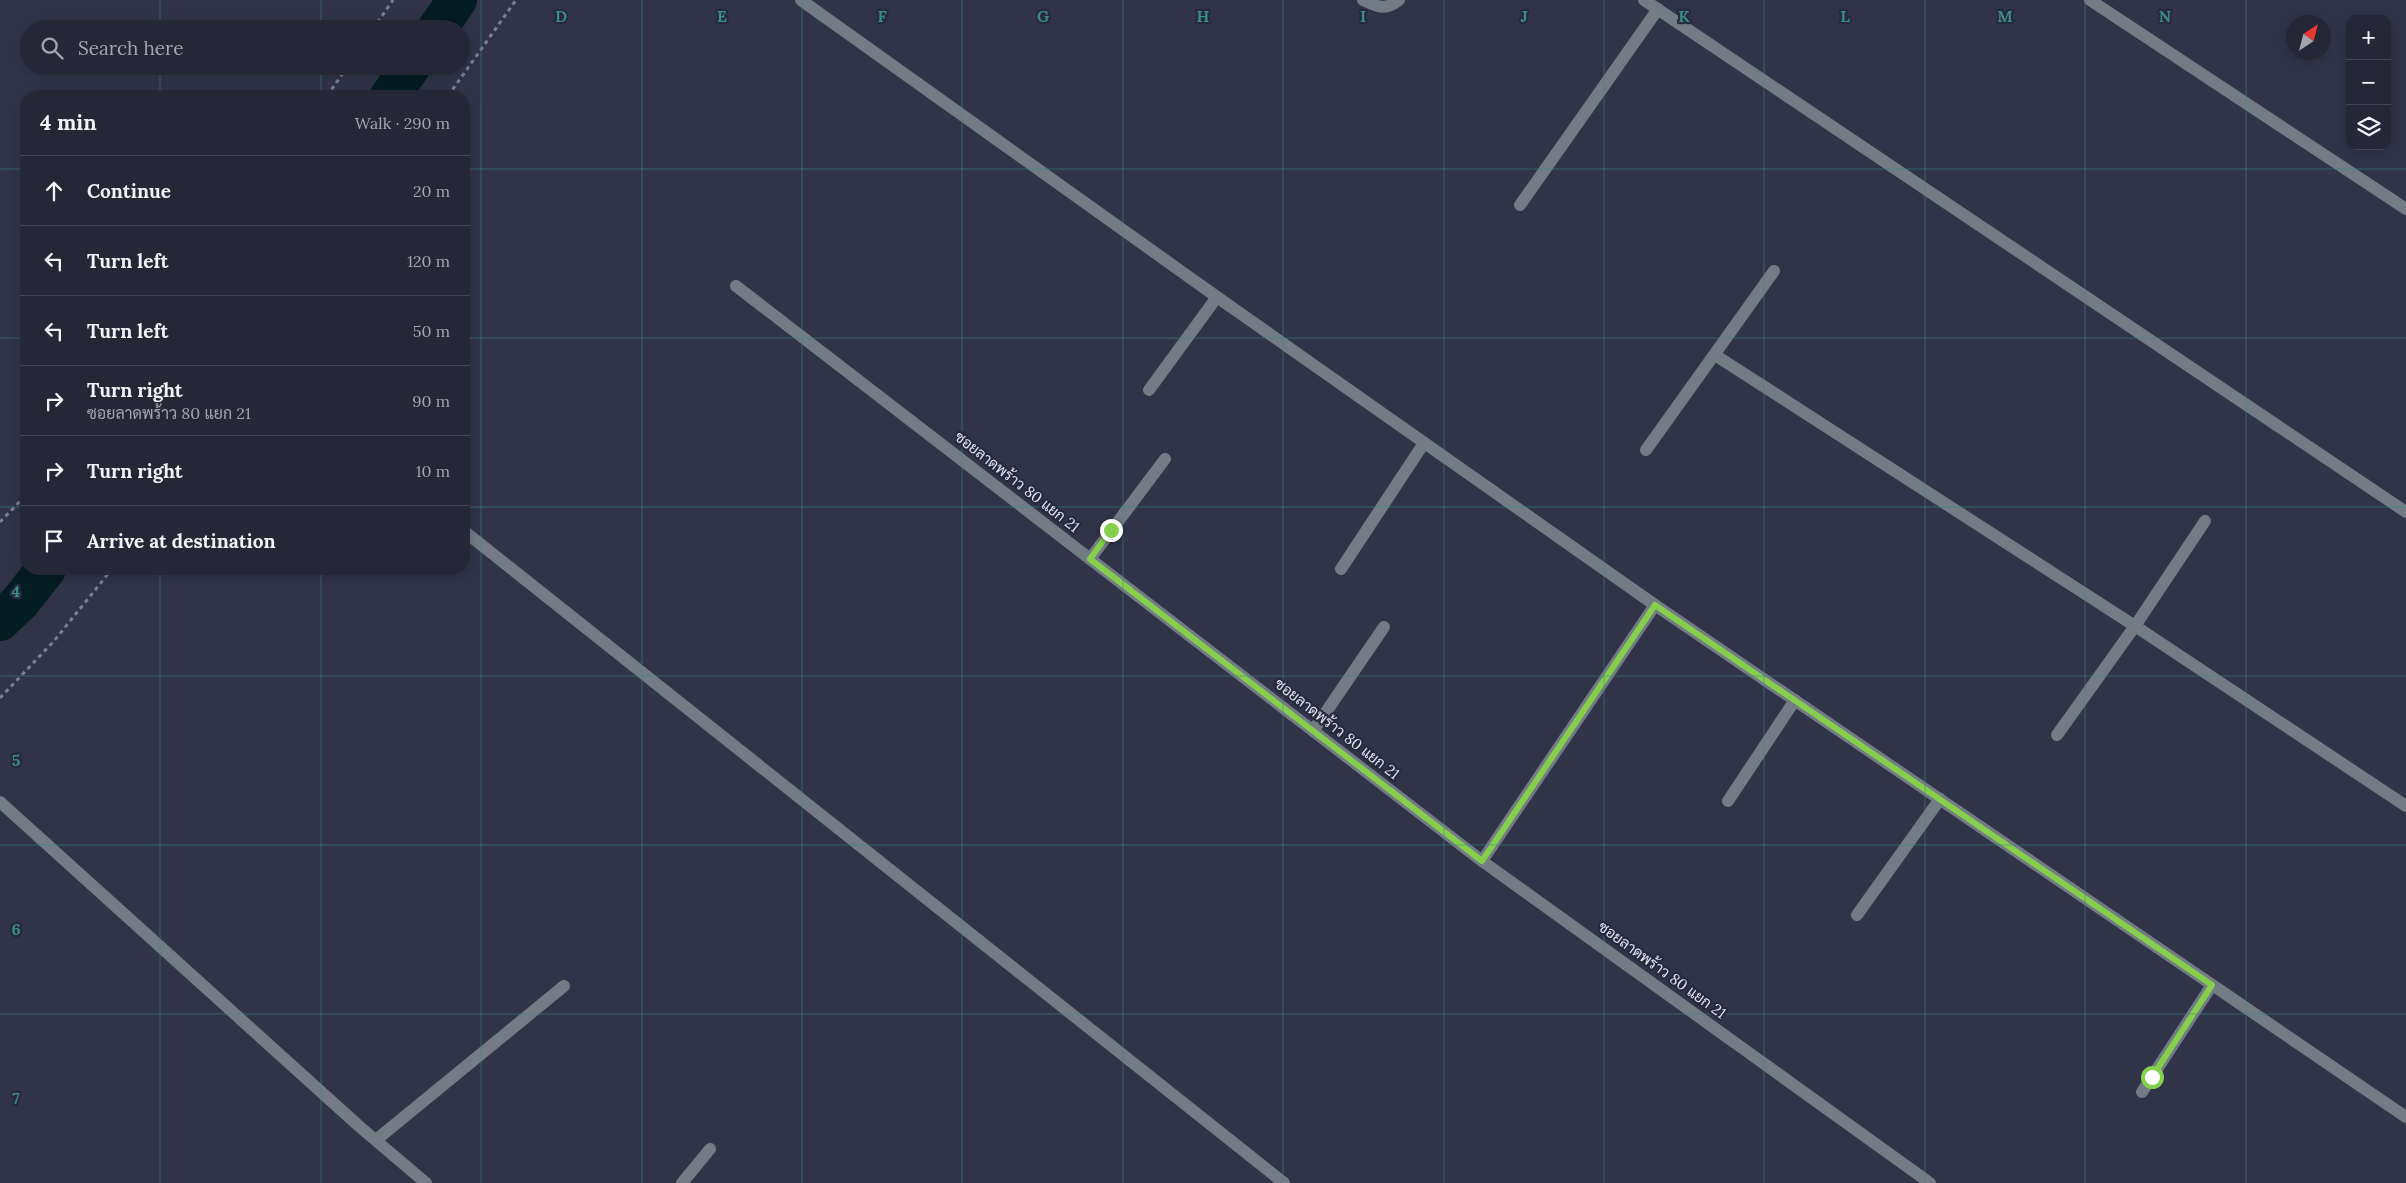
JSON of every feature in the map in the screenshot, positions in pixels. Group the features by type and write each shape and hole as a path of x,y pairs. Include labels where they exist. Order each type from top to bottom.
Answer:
{"street":[{"path":"801,0 1217,297 1655,605 2406,1118"},
{"path":"1363,0 1378,7 1388,7 1399,0"},
{"path":"1644,0 2406,512"},
{"path":"2090,0 2406,209"},
{"path":"1520,205 1658,9"},
{"path":"1646,450 1774,271"},
{"name":"ซอยลาดพร้าว 80 แยก 21","path":"736,286 1482,861 1930,1183"},
{"path":"1149,390 1217,297"},
{"path":"1715,355 2135,626 2406,806"},
{"path":"1340,569 1424,443"},
{"path":"1090,559 1165,459"},
{"path":"2057,735 2135,626 2205,521"},
{"path":"470,536 1284,1183"},
{"path":"1482,861 1655,605"},
{"path":"1313,731 1384,627"},
{"path":"1728,801 1795,700"},
{"path":"1857,915 1940,799"},
{"path":"0,802 426,1183"},
{"path":"2142,1092 2212,985"},
{"path":"376,1140 564,986"},
{"path":"682,1183 710,1149"}],"path":[{"path":"379,20 393,0"},
{"path":"470,65 516,0"},
{"path":"331,90 342,75"},
{"path":"452,90 463,75"},
{"path":"0,522 20,501"},
{"path":"0,698 54,641 107,575"}],"waterway":[{"path":"443,20 457,0"},
{"path":"394,90 405,75"},
{"path":"0,621 20,602 41,575"}],"route":[{"path":"1111,530 1090,559 1482,861 1655,605 2212,985 2152,1077"}]}
